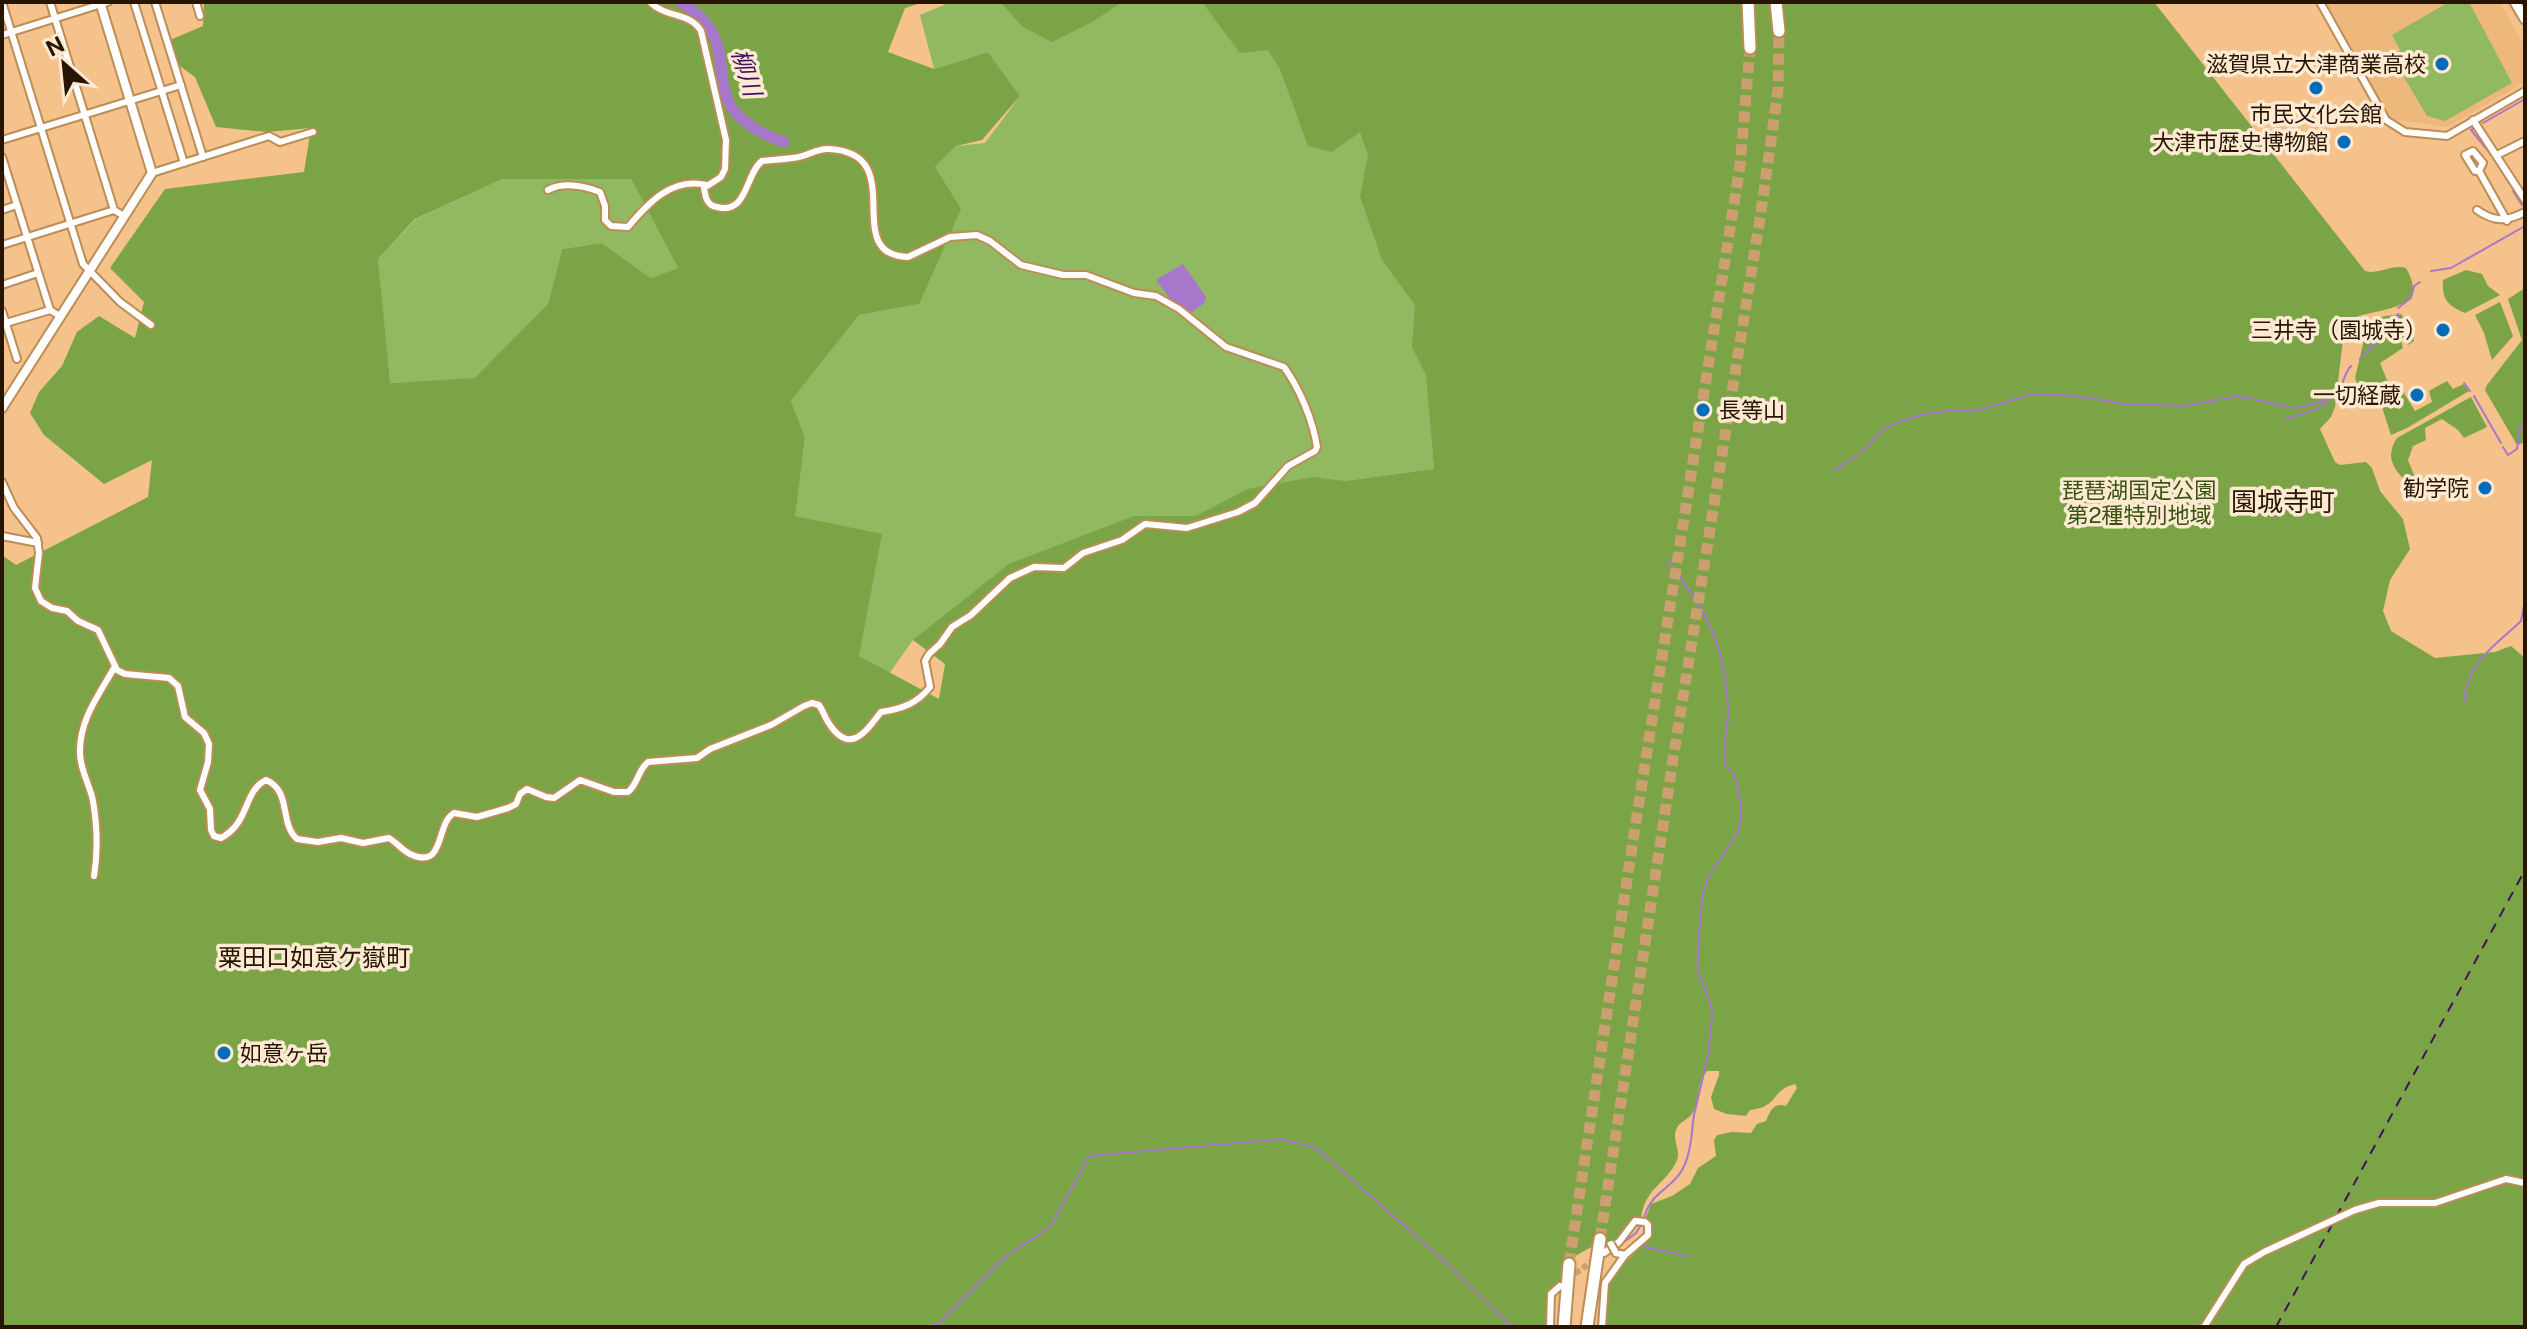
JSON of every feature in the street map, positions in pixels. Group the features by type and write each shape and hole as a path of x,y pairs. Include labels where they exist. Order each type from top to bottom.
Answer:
{"highway":[{"path":"1748,2 1750,48"},
{"path":"1776,2 1779,31"},
{"path":"1587,1327 1606,1242"},
{"path":"1564,1327 1569,1264"}],"main road":[{"path":"2515,2 2525,19"}],"street":[{"path":"2,2 83,264 120,302 151,325"},
{"path":"50,2 114,210 124,216"},
{"path":"134,2 184,163"},
{"path":"155,2 203,157"},
{"path":"196,2 200,16"},
{"path":"548,190 558,185 591,188 600,192 605,206 605,220 611,226 628,227 649,201 690,181 706,185 721,177 727,157 726,140 701,31 695,21 659,10 650,2"},
{"path":"2320,2 2386,120 2405,132 2447,136 2525,91"},
{"path":"2,35 103,3 152,173"},
{"path":"2,140 181,85"},
{"path":"2473,120 2525,200"},
{"path":"2,408 152,173 269,136 280,142 313,132"},
{"path":"2497,155 2525,141"},
{"path":"2,482 14,508 35,532 38,543 36,594 47,606 67,611 78,621 98,630 114,668 125,674 169,678 178,686 185,717 204,733 209,744 208,762 200,790 210,809 212,834 217,838 236,826 254,789 266,780 273,783 284,800 288,826 297,839 321,842 341,838 363,843 389,838 410,853 425,856 438,849 444,822 450,814 477,817 508,808 516,804 527,789 554,798 580,780 614,792 628,792 648,762 697,758 710,749 752,734 812,703 819,705 829,724 840,734 851,739 862,736 881,712 902,708 922,697 930,687 925,661 929,654 952,627 971,615 1016,573 1034,567 1064,568 1083,553 1122,540 1145,524 1187,528 1238,512 1255,503 1288,466 1312,454 1317,447 1304,406 1284,367 1226,347 1179,309 1156,296 1134,293 1086,275 1063,275 1021,265 977,235 950,237 915,255 894,254 875,235 872,222 873,184 863,165 851,153 822,149 799,157 759,162 741,199 728,208 712,206 708,202 704,190 706,185"},
{"path":"2,157 50,310 60,316"},
{"path":"2479,171 2507,221"},
{"path":"2,210 17,205"},
{"path":"2,245 114,210"},
{"path":"2477,210 2486,217 2507,221 2525,212"},
{"path":"2,285 38,273"},
{"path":"6,323 50,310"},
{"path":"2,311 17,359"},
{"path":"2,350 13,347"},
{"path":"2,536 38,543"},
{"path":"94,876 93,800 80,756 81,739 94,699 114,668"},
{"path":"2204,1327 2244,1264 2355,1210 2379,1203 2435,1203 2506,1179 2525,1183"},
{"path":"1602,1327 1605,1283 1625,1255 1648,1235 1650,1229 1645,1222 1635,1221 1625,1236 1604,1253"},
{"path":"1606,1242 1616,1253 1625,1255"},
{"path":"1550,1327 1549,1302 1551,1294 1560,1286"}],"shaded area":[{"name":"滋賀県立大津商業高校","path":"2324,2 2500,2 2525,47 2525,82 2447,127 2390,119"},
{"path":"1183,264 1206,297 1204,303 1192,312 1172,301 1156,280"}],"green space":[{"name":"琵琶湖国定公園 第2種特別地域","path":"204,2 924,2 905,8 888,52 934,69 988,52 1020,96 982,140 956,146 935,167 961,209 919,304 859,315 791,401 805,437 795,516 882,534 859,656 939,699 945,664 913,640 1009,564 1134,516 1196,516 1248,489 1313,477 1344,481 1434,469 1426,375 1412,347 1415,305 1382,260 1360,196 1368,155 1360,132 1332,152 1308,146 1280,69 1268,50 1240,53 1202,2 2154,2 2365,271 2406,268 2412,284 2411,295 2405,302 2345,323 2335,407 2320,429 2335,462 2340,465 2366,462 2372,468 2380,491 2403,519 2410,549 2390,580 2383,611 2391,631 2435,658 2495,652 2511,646 2525,658 2525,1327 1603,1327 1606,1287 1616,1271 1646,1241 1651,1225 1645,1220 1651,1204 1672,1196 1690,1184 1698,1168 1716,1156 1714,1140 1717,1135 1751,1133 1757,1124 1766,1121 1775,1107 1786,1106 1797,1088 1795,1084 1787,1087 1766,1106 1750,1110 1746,1116 1727,1114 1714,1109 1711,1097 1719,1071 1707,1071 1693,1112 1676,1130 1677,1160 1647,1199 1641,1218 1629,1226 1619,1241 1597,1244 1567,1264 1562,1282 1547,1299 1547,1325 1536,1327 2,1327 2,555 16,565 148,497 152,460 104,484 44,435 30,413 39,392 62,366 77,332 99,316 135,338 144,302 110,268 165,189 304,172 311,128 267,132 216,127 195,77 177,64 170,40 203,26","holes":["503,179 631,179 678,268 651,278 602,243 562,249 548,304 475,378 390,383 378,259 415,219"]},
{"path":"951,2 1219,2 1366,132 1421,304 1434,469 1344,481 913,640 879,688 851,652 794,516 805,437 791,401 859,315 919,304 935,167 956,146 985,143 1020,96 988,52 934,69 920,15"},
{"path":"1000,2 1122,2 1094,21 1052,42 1023,27"},
{"path":"2449,2 2469,2 2512,83 2445,121 2427,116 2395,62 2400,50 2392,35"},
{"path":"503,179 631,179 678,268 651,278 602,243 562,249 548,304 475,379 389,383 378,259 416,219"},
{"path":"2466,270 2482,274 2488,286 2500,295 2465,313 2446,300 2443,280"},
{"path":"2525,288 2525,442 2517,445 2485,390 2522,340 2508,299"},
{"path":"2500,302 2513,336 2492,360 2475,315"},
{"path":"2401,314 2412,331 2414,341 2408,345 2404,339 2401,340 2403,348 2380,363 2389,385 2399,385 2415,411 2432,402 2429,391 2447,381 2453,389 2464,384 2469,391 2391,435 2379,398 2357,383 2355,378 2368,323 2379,317"},
{"path":"2471,397 2487,427 2464,438 2442,419 2425,428 2426,440 2413,446 2408,460 2416,480 2423,484 2428,493 2426,496 2397,472 2391,456 2392,447 2397,438"}],"waterway":[{"name":"柳川","path":"680,2 699,16 711,31 718,46 730,105 751,126 784,142"},
{"path":"2483,123 2525,99"},
{"path":"2473,129 2509,183"},
{"path":"2513,191 2522,205"},
{"path":"2431,271 2451,268 2525,226"},
{"path":"2398,308 2411,298 2414,286 2420,282"},
{"path":"2360,359 2400,316 2398,314"},
{"path":"2283,419 2321,406 2339,389 2351,366"},
{"path":"2464,383 2470,391"},
{"path":"1831,472 1861,453 1884,428 1920,415 1979,410 2032,394 2079,396 2125,404 2184,406 2237,396 2296,408 2322,401 2334,394"},
{"path":"2474,396 2501,443"},
{"path":"2503,447 2508,455 2517,449 2520,429 2525,420"},
{"path":"1644,1219 1653,1200 1680,1174 1689,1151 1712,1014 1698,968 1702,901 1708,879 1733,841 1741,820 1736,782 1724,759 1728,710 1718,648 1704,613 1668,562"},
{"path":"2464,702 2471,675 2492,647 2521,621 2525,600"},
{"path":"927,1327 939,1323 1004,1258 1051,1226 1089,1156 1280,1139 1315,1147 1441,1258 1512,1327"},
{"path":"1608,1254 1636,1233 1641,1225"},
{"path":"1640,1246 1689,1256"},
{"path":"1553,1315 1554,1327"}],"ferry route":[{"path":"2336,1217 2525,870"},
{"path":"2276,1327 2333,1223"}],"tunnel":[{"path":"1600,1239 1761,212 1778,90 1779,31"},
{"path":"1569,1264 1740,166 1750,48"},
{"path":"1568,1279 1598,1257"}],"place":[{"name":"滋賀県立大津商業高校","path":"2442,64"},
{"name":"市民文化会館","path":"2316,88"},
{"name":"大津市歴史博物館","path":"2344,142"},
{"name":"三井寺（園城寺）","path":"2443,330"},
{"name":"一切経蔵","path":"2417,395"},
{"name":"長等山","path":"1703,410"},
{"name":"勧学院","path":"2485,488"},
{"name":"如意ヶ岳","path":"224,1053"}],"district":[{"name":"園城寺町","path":"2283,501"},
{"name":"粟田口如意ケ嶽町","path":"314,957"}]}
